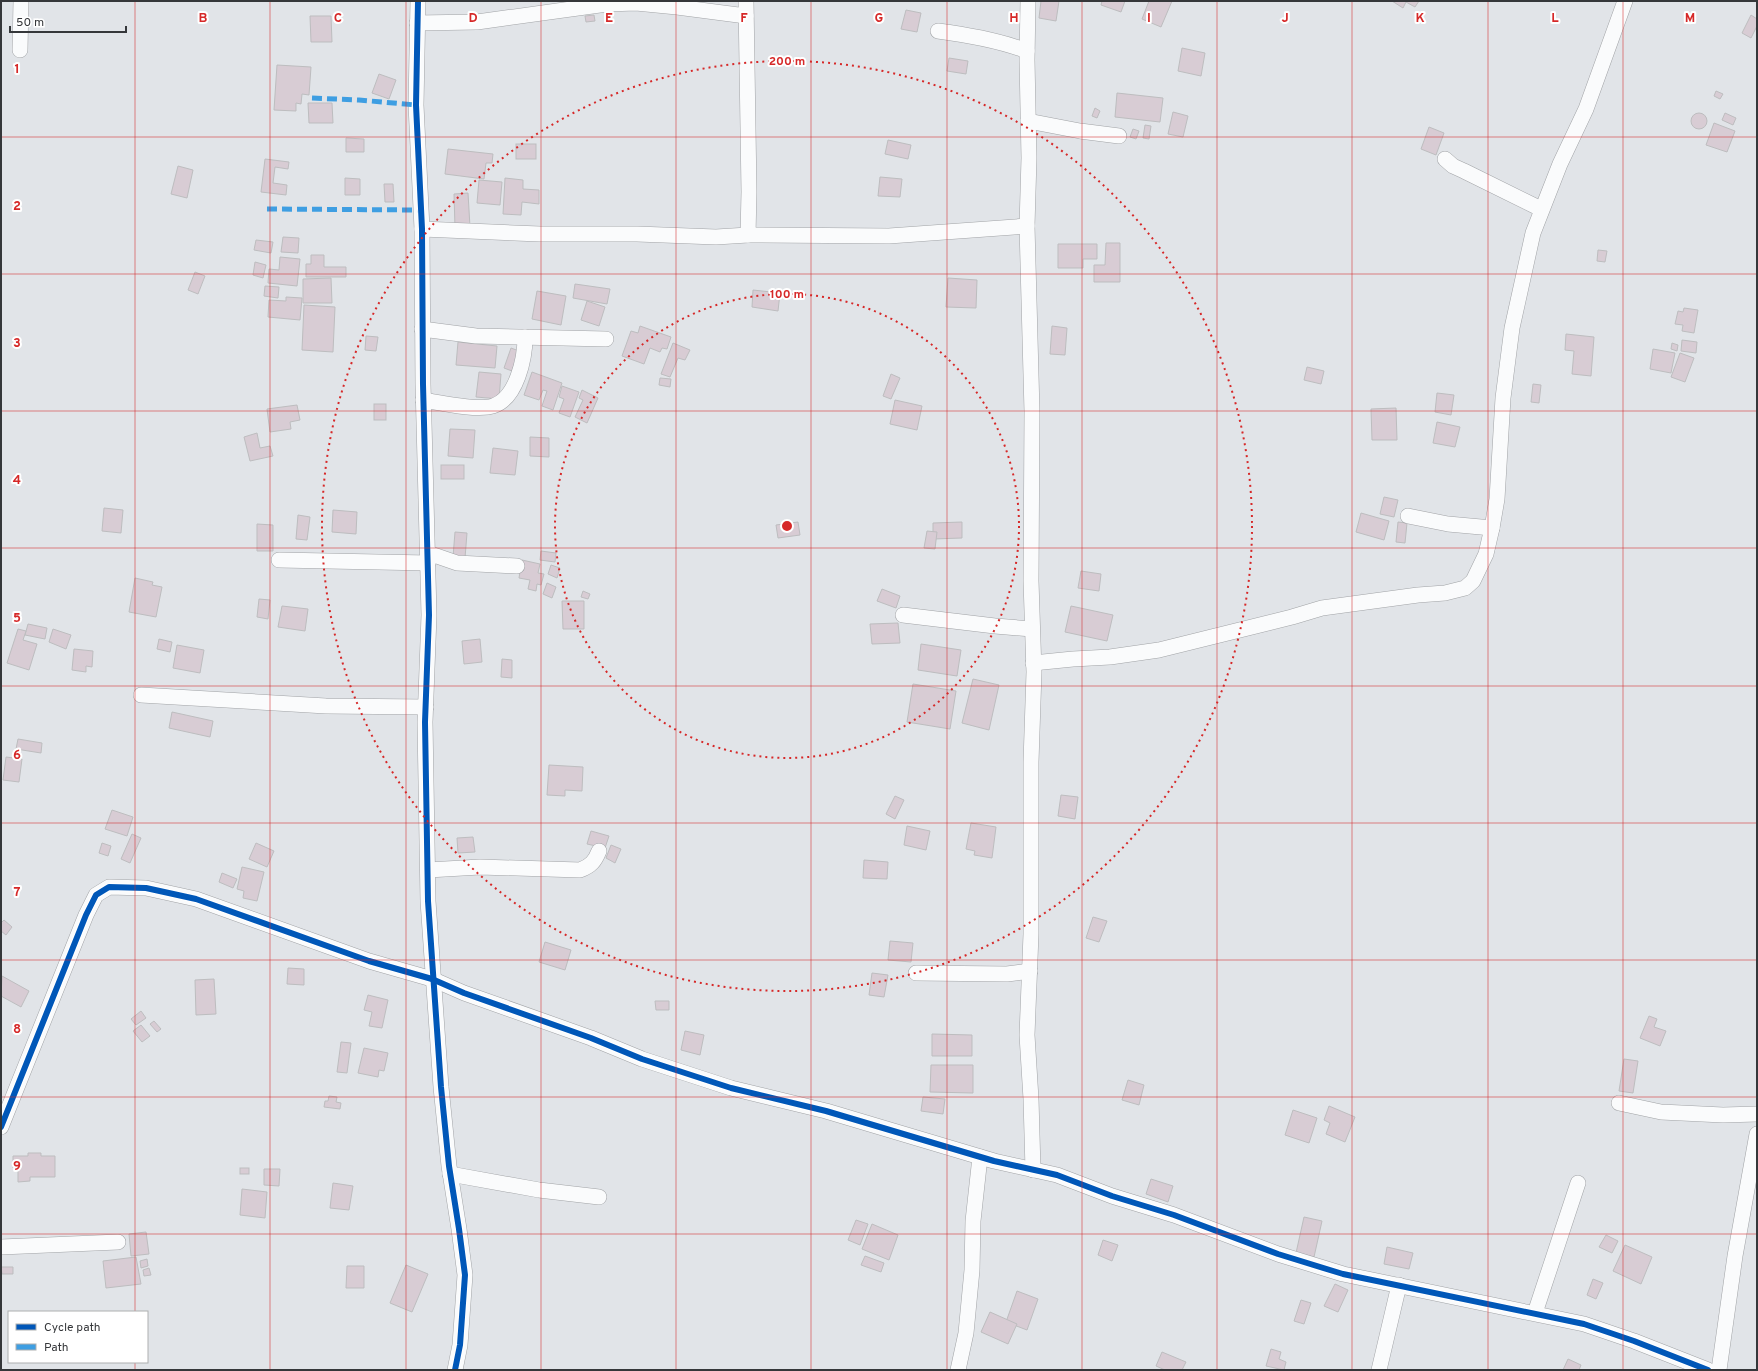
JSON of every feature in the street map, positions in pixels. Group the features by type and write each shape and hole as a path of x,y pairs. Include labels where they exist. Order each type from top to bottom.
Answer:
{"street":[{"path":"20,50 21,1"},
{"path":"418,1 416,106 422,229 423,400 429,615 426,707 428,870 432,979 441,1087 450,1174 465,1275 460,1345 455,1370"},
{"path":"746,1 748,235"},
{"path":"1028,1 1027,226 1032,404 1031,582 1034,664 1031,762 1031,934 1027,1035 1033,1170"},
{"path":"1034,664 1073,659 1110,657 1160,650 1322,608 1418,595 1445,593 1464,588 1473,581 1486,554 1492,528 1498,485 1503,398 1512,328 1533,233 1541,209 1586,108 1624,1"},
{"path":"418,23 477,22 572,8 629,4 677,7 746,16"},
{"path":"938,31 978,36 1004,42 1027,51"},
{"path":"1028,121 1045,123 1080,131 1119,136"},
{"path":"1445,159 1458,168 1541,209"},
{"path":"422,229 540,234 637,234 716,237 748,235 889,236 1027,226"},
{"path":"422,329 476,336 606,339"},
{"path":"423,400 474,407 493,406 503,400 520,373 525,354 525,337"},
{"path":"1408,516 1448,524 1492,528"},
{"path":"279,560 428,558 457,563 517,566"},
{"path":"903,615 988,626 1032,629"},
{"path":"141,695 326,706 426,707"},
{"path":"428,870 480,867 580,870 589,867 593,863 599,851"},
{"path":"1,1127 86,915 96,895 109,887 146,888 196,899 369,960 432,979 464,993 591,1038 642,1059 731,1088 826,1111 980,1157 1057,1175 1112,1196 1174,1215 1278,1254 1343,1274 1584,1324 1634,1341 1708,1370"},
{"path":"916,973 1007,974 1030,971"},
{"path":"1619,1103 1661,1112 1723,1115 1757,1114"},
{"path":"1719,1370 1734,1256 1757,1134"},
{"path":"958,1370 966,1333 980,1157"},
{"path":"450,1174 539,1190 599,1197"},
{"path":"1535,1313 1578,1183"},
{"path":"1,1247 118,1242"},
{"path":"1379,1370 1399,1285"}],"building":[{"path":"1041,1 1059,1 1056,21 1039,18"},
{"path":"1102,1 1125,1 1121,12 1101,5"},
{"path":"1149,1 1172,1 1161,27 1142,19"},
{"path":"1392,1 1419,1 1415,7 1406,2 1403,8"},
{"path":"906,10 921,13 917,32 901,29"},
{"path":"594,15 595,21 586,22 585,16"},
{"path":"1751,15 1757,19 1757,26 1751,38 1742,33"},
{"path":"310,16 331,16 332,42 311,42"},
{"path":"1182,48 1205,53 1201,76 1178,71"},
{"path":"949,58 968,61 966,74 947,71"},
{"path":"277,65 311,67 309,95 302,94 301,104 296,103 296,111 274,110"},
{"path":"379,74 396,80 389,99 372,93"},
{"path":"1716,91 1723,94 1720,99 1714,96"},
{"path":"1117,93 1163,98 1160,122 1115,117"},
{"path":"308,103 332,103 333,123 309,123"},
{"path":"1095,108 1100,111 1097,118 1092,116"},
{"path":"1173,112 1188,116 1183,137 1168,134"},
{"path":"1699,113 1705,115 1707,121 1705,127 1699,129 1693,127 1691,121 1693,115"},
{"path":"1725,113 1736,118 1733,125 1722,120"},
{"path":"1714,123 1735,131 1727,152 1706,145"},
{"path":"1145,125 1151,126 1149,139 1143,138"},
{"path":"1429,127 1444,133 1436,155 1421,149"},
{"path":"1133,129 1139,131 1136,139 1130,137"},
{"path":"346,138 364,139 364,152 346,152"},
{"path":"888,140 911,145 908,159 885,154"},
{"path":"516,144 536,144 536,159 516,159"},
{"path":"448,149 493,154 492,163 486,163 484,179 445,174"},
{"path":"265,159 289,162 288,169 275,167 273,183 287,185 286,195 261,192"},
{"path":"178,166 193,170 187,198 171,194"},
{"path":"880,177 902,179 900,197 878,196"},
{"path":"345,178 360,179 360,195 345,195"},
{"path":"505,178 523,180 523,189 539,190 539,204 522,202 521,215 503,214"},
{"path":"479,180 502,182 500,205 477,203"},
{"path":"384,184 393,184 394,202 385,202"},
{"path":"468,193 470,227 455,228 454,194"},
{"path":"283,237 299,238 298,253 281,252"},
{"path":"256,240 273,242 271,253 254,250"},
{"path":"1106,243 1120,243 1120,282 1094,282 1094,265 1105,265"},
{"path":"1058,244 1097,244 1097,259 1083,259 1083,268 1058,268"},
{"path":"1598,250 1607,251 1605,262 1597,261"},
{"path":"311,255 324,255 324,267 346,267 346,277 306,277 306,264 311,264"},
{"path":"280,257 300,259 297,286 268,283 269,269 279,270"},
{"path":"255,262 266,265 263,278 253,275"},
{"path":"195,272 205,276 198,294 188,290"},
{"path":"331,278 332,303 303,303 303,279"},
{"path":"948,278 977,280 976,308 946,307"},
{"path":"575,284 610,289 607,304 573,298"},
{"path":"265,286 279,287 278,298 264,296"},
{"path":"753,290 780,293 778,311 752,307"},
{"path":"537,291 566,296 561,325 532,319"},
{"path":"286,297 302,298 300,320 268,317 269,300 286,301"},
{"path":"587,301 605,307 599,326 581,320"},
{"path":"304,305 335,307 333,352 302,350"},
{"path":"1684,308 1698,310 1694,333 1682,331 1683,325 1675,324 1678,311 1683,312"},
{"path":"640,326 671,337 667,349 662,348 660,352 650,348 644,364 622,356 631,331 638,333"},
{"path":"1052,326 1067,328 1065,355 1050,354"},
{"path":"1566,334 1594,337 1591,376 1572,374 1574,351 1565,350"},
{"path":"366,336 378,337 376,351 365,350"},
{"path":"1682,340 1697,342 1696,353 1681,351"},
{"path":"458,342 497,346 495,368 456,365"},
{"path":"673,343 690,350 685,360 678,358 670,377 661,374"},
{"path":"1672,343 1678,345 1677,351 1671,349"},
{"path":"511,348 519,351 512,371 504,368"},
{"path":"1653,349 1675,353 1671,373 1650,369"},
{"path":"1680,353 1694,358 1685,382 1671,377"},
{"path":"1307,367 1324,371 1321,384 1304,380"},
{"path":"479,372 501,374 499,399 476,397"},
{"path":"532,372 562,383 553,410 542,406 547,391 543,390 539,400 524,395"},
{"path":"891,374 900,378 891,399 883,396"},
{"path":"660,378 671,379 670,387 659,385"},
{"path":"1533,384 1541,385 1539,403 1531,402"},
{"path":"562,386 579,392 570,417 559,413 564,399 559,397"},
{"path":"582,390 598,398 587,423 575,417 583,400 579,398"},
{"path":"1437,393 1454,395 1451,415 1435,412"},
{"path":"895,400 922,406 917,430 890,424"},
{"path":"374,404 386,404 386,420 374,420"},
{"path":"297,405 300,420 290,422 291,429 270,432 267,409"},
{"path":"1396,408 1397,440 1372,440 1371,409"},
{"path":"1437,422 1460,427 1455,447 1433,443"},
{"path":"450,429 475,430 473,458 448,456"},
{"path":"257,433 260,448 270,446 273,456 250,461 244,437"},
{"path":"530,437 549,438 549,457 530,456"},
{"path":"493,448 518,451 515,475 490,473"},
{"path":"441,465 464,465 464,479 441,479"},
{"path":"1384,497 1398,500 1394,517 1380,514"},
{"path":"104,508 123,510 121,533 102,531"},
{"path":"333,510 357,512 356,534 332,532"},
{"path":"1361,513 1389,521 1384,540 1356,532"},
{"path":"298,515 310,517 307,540 296,539"},
{"path":"798,522 800,535 778,538 776,525"},
{"path":"962,522 962,538 933,539 933,523"},
{"path":"1398,522 1407,523 1405,543 1396,542"},
{"path":"257,524 273,525 273,551 257,551"},
{"path":"927,531 937,532 935,549 924,548"},
{"path":"455,532 467,533 465,558 453,557"},
{"path":"541,551 556,553 555,562 540,560"},
{"path":"522,560 540,564 538,573 544,574 541,585 537,584 536,591 528,589 530,580 519,578"},
{"path":"551,565 560,568 557,578 548,574"},
{"path":"1081,571 1101,574 1099,591 1078,588"},
{"path":"135,578 153,582 152,585 162,587 156,617 129,612"},
{"path":"547,583 556,587 552,598 543,594"},
{"path":"882,589 900,596 896,608 877,601"},
{"path":"583,591 590,594 588,599 581,597"},
{"path":"259,599 270,600 268,619 257,617"},
{"path":"562,601 584,601 584,629 563,629"},
{"path":"282,606 308,609 305,631 278,627"},
{"path":"1071,606 1113,615 1107,641 1065,632"},
{"path":"898,623 900,643 872,644 870,624"},
{"path":"28,624 47,628 45,639 25,635"},
{"path":"18,629 26,631 23,640 37,644 29,670 7,663"},
{"path":"53,629 71,635 66,649 49,642"},
{"path":"159,639 172,642 170,652 157,649"},
{"path":"480,639 482,662 464,664 462,641"},
{"path":"921,644 961,650 957,676 918,670"},
{"path":"177,645 204,650 200,673 173,668"},
{"path":"74,649 93,651 92,667 86,666 86,672 72,670"},
{"path":"502,659 512,660 512,678 501,677"},
{"path":"973,679 999,685 989,730 962,723"},
{"path":"913,684 956,691 950,729 907,722"},
{"path":"172,712 213,721 210,737 169,728"},
{"path":"18,739 42,743 41,753 16,749"},
{"path":"6,757 22,759 19,782 3,780"},
{"path":"549,765 583,767 582,791 565,790 565,796 547,795"},
{"path":"1061,795 1078,797 1075,819 1058,816"},
{"path":"895,796 904,800 895,819 886,814"},
{"path":"112,810 133,817 127,836 105,829"},
{"path":"971,823 996,827 992,858 974,855 975,851 966,849"},
{"path":"907,826 930,831 926,850 904,845"},
{"path":"591,831 609,836 605,848 587,844"},
{"path":"132,834 141,838 130,863 121,859"},
{"path":"473,837 475,852 458,853 457,838"},
{"path":"102,843 111,846 108,856 99,853"},
{"path":"256,843 274,851 267,867 249,859"},
{"path":"611,845 621,849 615,863 606,858"},
{"path":"864,860 888,862 887,879 863,878"},
{"path":"242,867 264,872 257,901 243,898 244,891 237,889"},
{"path":"222,873 237,879 233,888 219,882"},
{"path":"1093,917 1107,921 1099,942 1086,938"},
{"path":"4,920 12,927 6,935 1,931 1,923"},
{"path":"890,941 913,943 911,962 888,960"},
{"path":"545,942 571,950 565,970 539,962"},
{"path":"288,968 304,969 304,985 287,984"},
{"path":"872,973 888,975 884,997 869,995"},
{"path":"2,976 29,991 21,1007 1,996"},
{"path":"214,979 216,1014 196,1015 195,980"},
{"path":"368,995 388,1000 382,1028 369,1026 372,1012 364,1010"},
{"path":"655,1001 669,1001 669,1010 656,1010"},
{"path":"141,1011 146,1018 136,1025 131,1019"},
{"path":"1649,1016 1657,1019 1654,1027 1666,1031 1660,1046 1640,1038"},
{"path":"154,1021 161,1029 157,1032 150,1024"},
{"path":"141,1025 150,1036 142,1042 133,1031"},
{"path":"685,1031 704,1035 700,1055 681,1050"},
{"path":"932,1034 972,1035 972,1056 932,1056"},
{"path":"341,1042 351,1043 347,1073 337,1072"},
{"path":"364,1048 388,1053 384,1071 379,1070 378,1077 358,1073"},
{"path":"1624,1059 1638,1061 1633,1093 1619,1091"},
{"path":"931,1065 973,1065 973,1093 930,1092"},
{"path":"1128,1080 1144,1085 1139,1105 1122,1100"},
{"path":"329,1096 337,1097 336,1102 341,1103 340,1109 324,1107 325,1101 328,1101"},
{"path":"923,1097 945,1099 943,1114 921,1111"},
{"path":"1329,1106 1355,1117 1345,1142 1326,1134 1330,1123 1324,1120"},
{"path":"1293,1110 1317,1118 1309,1143 1285,1135"},
{"path":"28,1153 41,1153 41,1156 55,1156 55,1177 30,1177 30,1181 18,1182 18,1168 13,1168 13,1156 28,1156"},
{"path":"240,1168 249,1168 249,1174 240,1174"},
{"path":"264,1169 280,1169 279,1186 264,1185"},
{"path":"1151,1179 1173,1186 1168,1202 1146,1194"},
{"path":"333,1183 353,1186 349,1210 330,1208"},
{"path":"242,1189 267,1192 265,1218 240,1215"},
{"path":"1304,1217 1322,1221 1314,1257 1296,1253"},
{"path":"856,1220 868,1224 860,1245 848,1240"},
{"path":"872,1224 898,1235 889,1260 862,1249"},
{"path":"146,1232 149,1254 131,1256 129,1234"},
{"path":"1606,1235 1618,1241 1612,1253 1599,1247"},
{"path":"1103,1240 1118,1245 1112,1261 1098,1255"},
{"path":"1625,1245 1652,1257 1641,1284 1613,1271"},
{"path":"1387,1247 1413,1253 1409,1269 1384,1264"},
{"path":"865,1256 884,1263 881,1272 861,1265"},
{"path":"136,1257 141,1284 106,1288 103,1261"},
{"path":"147,1259 148,1266 141,1268 140,1261"},
{"path":"406,1265 428,1274 412,1312 390,1303"},
{"path":"347,1266 364,1266 364,1288 346,1288"},
{"path":"1,1267 13,1267 13,1274 2,1274"},
{"path":"149,1268 151,1275 144,1276 143,1270"},
{"path":"1593,1279 1603,1283 1596,1299 1587,1295"},
{"path":"1335,1284 1348,1290 1338,1312 1324,1306"},
{"path":"1017,1291 1038,1299 1027,1330 1006,1322"},
{"path":"1301,1300 1311,1303 1304,1324 1294,1321"},
{"path":"990,1312 1017,1324 1008,1344 981,1332"},
{"path":"1271,1349 1281,1352 1279,1359 1286,1362 1284,1370 1266,1366"},
{"path":"1162,1352 1186,1362 1182,1370 1165,1370 1156,1366"},
{"path":"1568,1359 1581,1365 1579,1370 1563,1370"}],"marked path":[{"path":"312,98 416,105"},
{"path":"267,209 421,210"}],"cycle path":[{"path":"418,1 416,105 422,229 423,384 429,615 425,722 428,901 441,1087 449,1166 465,1275 460,1345 455,1370"},
{"path":"1,1127 86,915 96,895 109,887 146,888 196,899 369,961 432,979 464,993 591,1038 642,1059 731,1088 826,1111 994,1161 1057,1175 1112,1196 1174,1215 1278,1254 1343,1274 1584,1324 1634,1341 1708,1370"}]}
